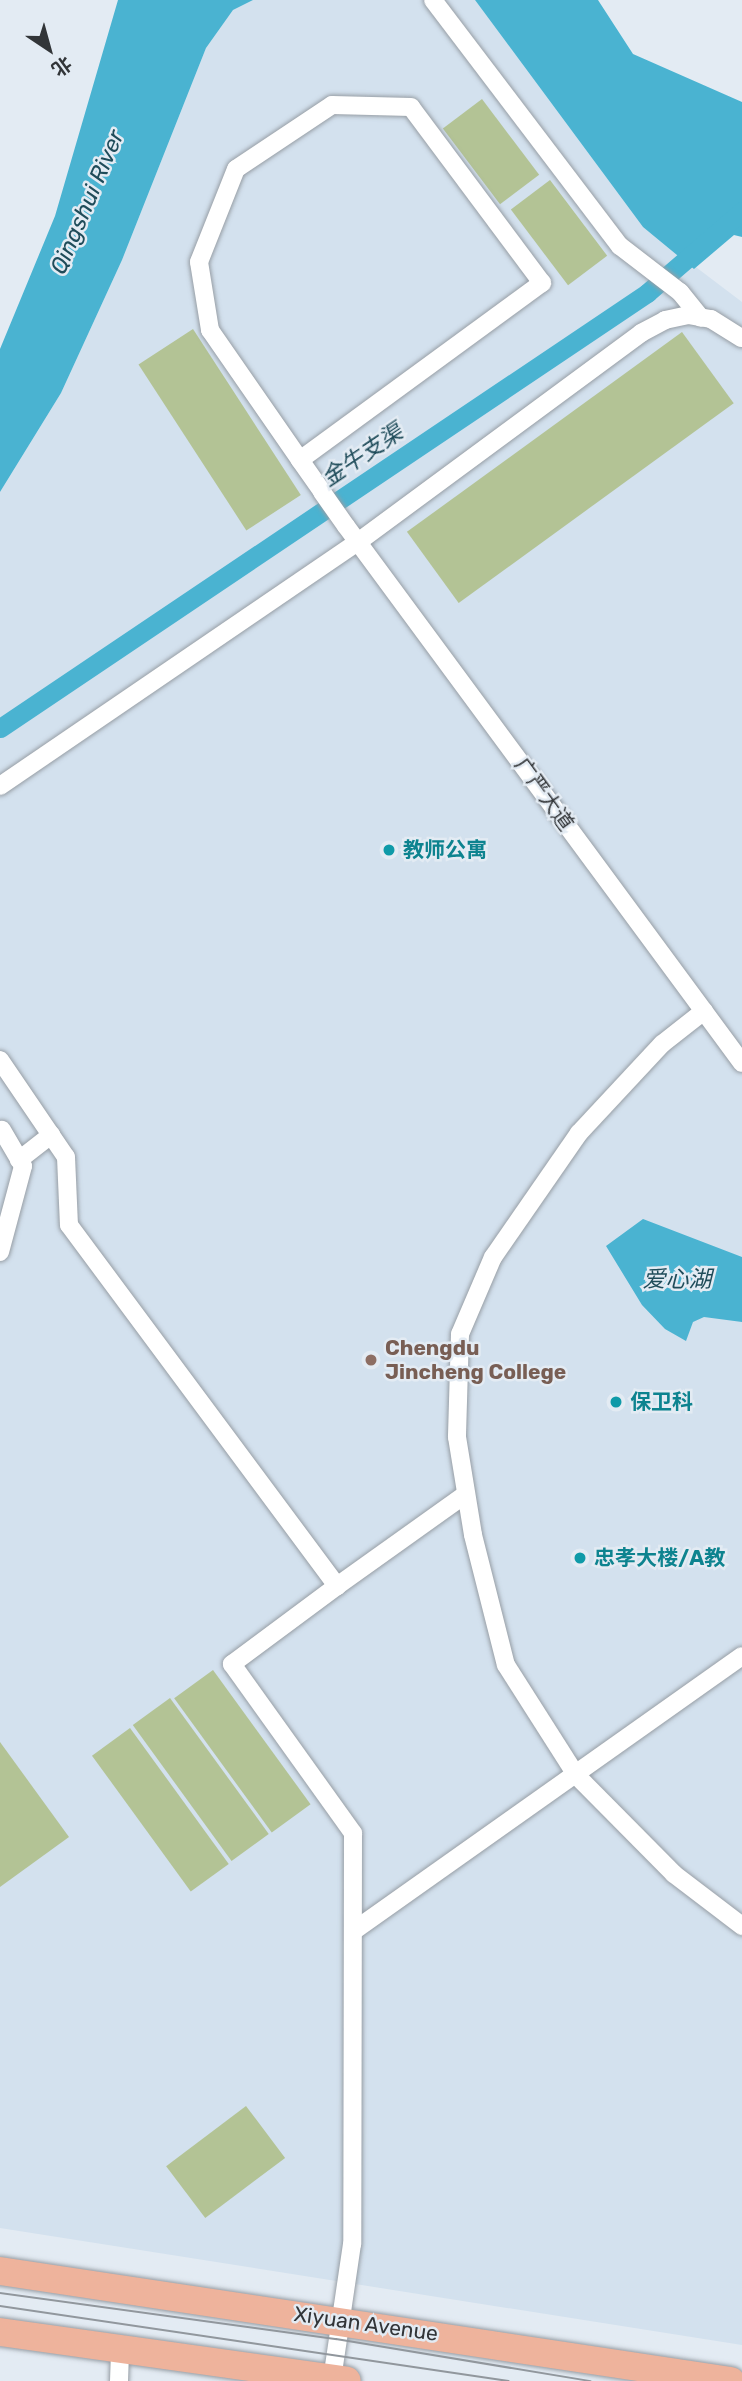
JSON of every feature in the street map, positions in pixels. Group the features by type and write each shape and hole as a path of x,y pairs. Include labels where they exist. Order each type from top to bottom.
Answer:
{"main road":[{"name":"Xiyuan Avenue","path":"0,2271 338,2319 731,2381"},
{"path":"0,2332 340,2380"}],"street":[{"path":"433,0 620,246 664,278 701,318 742,338"},
{"name":"广严大道","path":"300,460 542,283 411,107 332,105 236,169 199,262 210,330 322,492 346,526 742,1063"},
{"path":"0,786 358,541 641,333 665,320 701,318"},
{"path":"704,1011 663,1044 579,1133 493,1257 460,1334 457,1437 466,1494 506,1665 576,1775 674,1874 742,1926"},
{"path":"0,1060 66,1157 69,1225 337,1587"},
{"path":"0,1252 15,1209 23,1166 2,1130"},
{"path":"19,1160 51,1135"},
{"path":"340,2380 338,2319 352,2244 355,1930 353,1833 232,1664 466,1494"},
{"path":"355,1930 742,1656"},
{"path":"119,2381 120,2351"}],"shaded area":[{"name":"Chengdu Jincheng College","path":"253,0 475,0 643,227 742,302 742,2345 0,2228 0,492 61,393 122,260 206,48 233,10"}],"green space":[{"path":"482,99 539,175 500,204 443,128"},
{"path":"550,180 607,256 568,285 511,209"},
{"path":"193,329 301,495 246,530 138,364"},
{"path":"682,332 734,403 459,603 407,532"},
{"path":"213,1670 311,1804 272,1833 174,1698"},
{"path":"170,1698 269,1834 232,1861 133,1725"},
{"path":"130,1728 229,1864 191,1892 92,1756"},
{"path":"0,1742 69,1837 0,1887"},
{"path":"246,2106 285,2158 205,2218 166,2166"}],"water":[{"name":"Qingshui River","path":"118,0 253,0 233,10 206,48 122,260 61,393 0,492 0,349 55,216"},
{"path":"475,0 598,0 633,54 742,102 742,237 734,235 694,269 643,227"},
{"name":"爱心湖","path":"643,1219 742,1257 742,1322 704,1317 693,1322 686,1341 665,1329 642,1305 606,1246"}],"waterway":[{"name":"金牛支渠","path":"0,728 647,293 742,211"}],"tram line":[{"path":"0,2293 336,2339 591,2381"},
{"path":"0,2306 509,2381"}],"place":[{"name":"教师公寓","path":"389,850"},
{"name":"Chengdu Jincheng College","path":"371,1360"},
{"name":"保卫科","path":"616,1402"},
{"name":"忠孝大楼/A教","path":"580,1558"}]}
